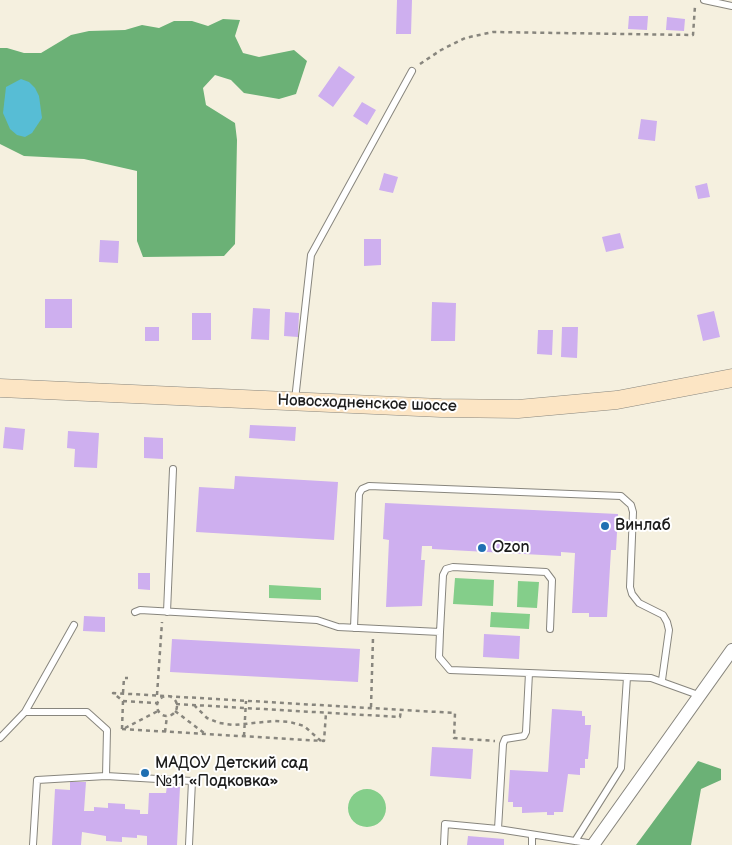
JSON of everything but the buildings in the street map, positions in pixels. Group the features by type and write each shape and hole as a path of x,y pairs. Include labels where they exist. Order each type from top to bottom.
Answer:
{"main road":[{"name":"Новосходненское шоссе","path":"0,388 518,409 617,400 732,378"}],"street":[{"path":"594,844 732,650"}],"lane":[{"path":"704,0 732,6"},
{"path":"295,401 311,255 412,71"},
{"path":"165,612 173,469"},
{"path":"354,628 359,494 362,489 369,486 621,496 631,505 633,512 630,587 632,594 638,603 662,615 668,622 669,630 662,680"},
{"path":"550,629 552,580 546,572 453,567 446,569 443,575 439,657 450,670 662,680 701,696"},
{"path":"134,612 317,620 338,627 440,632"},
{"path":"0,738 25,712 74,624"},
{"path":"498,829 503,744 505,739 524,736 526,732 530,674"},
{"path":"575,841 621,768 628,677"},
{"path":"25,712 87,712 107,730 106,776"},
{"path":"33,845 37,780 106,776 192,781 189,845"},
{"path":"444,845 445,824 498,829 594,844"},
{"path":"532,834 532,845"}],"path":[{"path":"412,71 441,50 465,38 493,32 693,36 695,0"},
{"path":"157,695 165,612"},
{"path":"371,708 374,629"},
{"path":"123,693 124,678 128,678"},
{"path":"157,703 123,701 113,693 455,713 454,738 494,741 503,744"},
{"path":"158,711 157,703 160,699 168,696 172,697 176,704 175,712"},
{"path":"244,736 246,700"},
{"path":"123,701 123,729"},
{"path":"176,704 400,717 401,710"},
{"path":"194,705 207,718 219,723 290,722 304,726 321,741"},
{"path":"123,729 158,711"},
{"path":"158,711 167,716"},
{"path":"167,716 175,712"},
{"path":"175,712 205,734"},
{"path":"107,730 123,729 324,741 326,713"},
{"path":"165,732 167,716"}],"green space":[{"path":"223,19 240,20 235,36 243,53 259,57 294,50 307,61 296,94 279,99 244,93 231,80 215,75 203,88 206,105 235,123 237,140 235,244 224,256 143,257 137,241 137,171 84,159 24,156 0,144 0,48 24,53 41,53 71,35 89,31 125,30 142,25 159,28 174,21 192,21 208,26"},
{"path":"455,578 494,580 493,606 453,604"},
{"path":"518,581 539,582 537,608 517,607"},
{"path":"269,585 321,588 321,600 269,598"},
{"path":"491,612 530,614 529,629 490,627"},
{"path":"698,761 721,769 721,780 701,789 691,845 636,845"},
{"path":"367,789 381,794 386,808 381,822 367,827 353,822 348,808 353,794"}],"water":[{"path":"21,79 29,82 35,88 39,96 42,118 32,133 25,137 17,135 10,129 3,113 6,87"}],"place":[{"name":"Винлаб","path":"605,526"},
{"name":"Ozon","path":"482,548"},
{"name":"МАДОУ Детский сад №11 «Подковка»","path":"145,773"}]}
